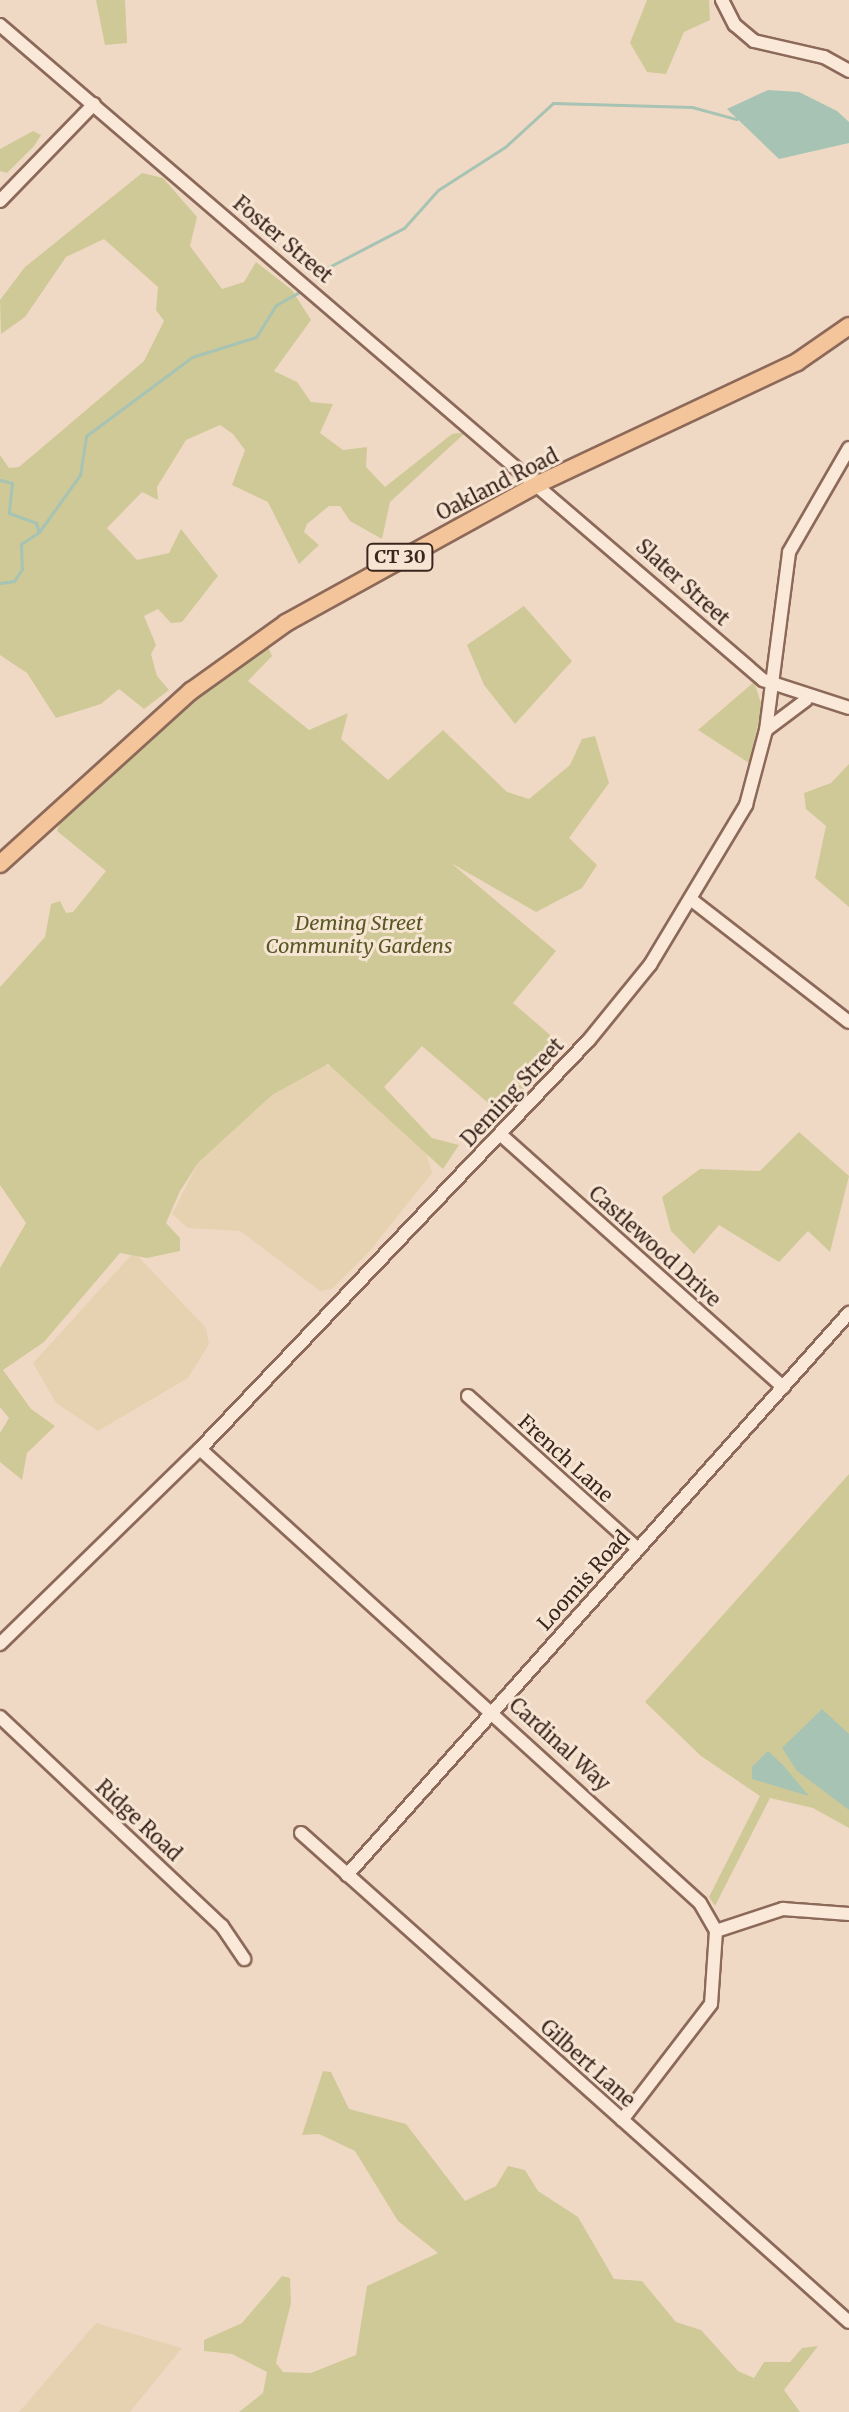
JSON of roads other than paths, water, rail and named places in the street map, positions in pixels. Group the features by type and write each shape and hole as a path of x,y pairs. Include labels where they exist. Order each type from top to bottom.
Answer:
{"main road":[{"name":"Oakland Road","path":"0,864 229,660 540,483 797,362 849,326"}],"street":[{"path":"722,0 729,19 754,41 824,57 849,71"},
{"name":"Foster Street","path":"0,25 540,483"},
{"path":"0,201 94,104"},
{"name":"Deming Street","path":"0,1644 200,1449 500,1134 616,1009 693,901 746,805 766,730 789,552 849,448"},
{"name":"Slater Street","path":"540,483 772,687 806,700 849,708"},
{"path":"766,730 806,700"},
{"path":"693,901 849,1022"},
{"name":"Castlewood Drive","path":"500,1134 783,1387"},
{"name":"Loomis Road","path":"347,1875 849,1313"},
{"name":"French Lane","path":"468,1396 638,1549"},
{"name":"Cardinal Way","path":"200,1449 685,1884 716,1931"},
{"name":"Ridge Road","path":"0,1717 222,1926 244,1959"},
{"name":"Gilbert Lane","path":"301,1833 849,2322"},
{"path":"622,2120 701,2026 717,1982 716,1931 783,1909 849,1914"}],"waterway":[{"path":"321,271 404,228 438,190 505,147 553,103 692,107 736,119"},
{"path":"39,532 80,475 86,436 192,357 256,337 276,305 299,292"},
{"path":"0,480 12,483 9,513 36,523 39,532 21,544 22,569 14,581 0,583"}],"park label":[{"name":"Deming Street Community Gardens","path":"359,934"}]}
